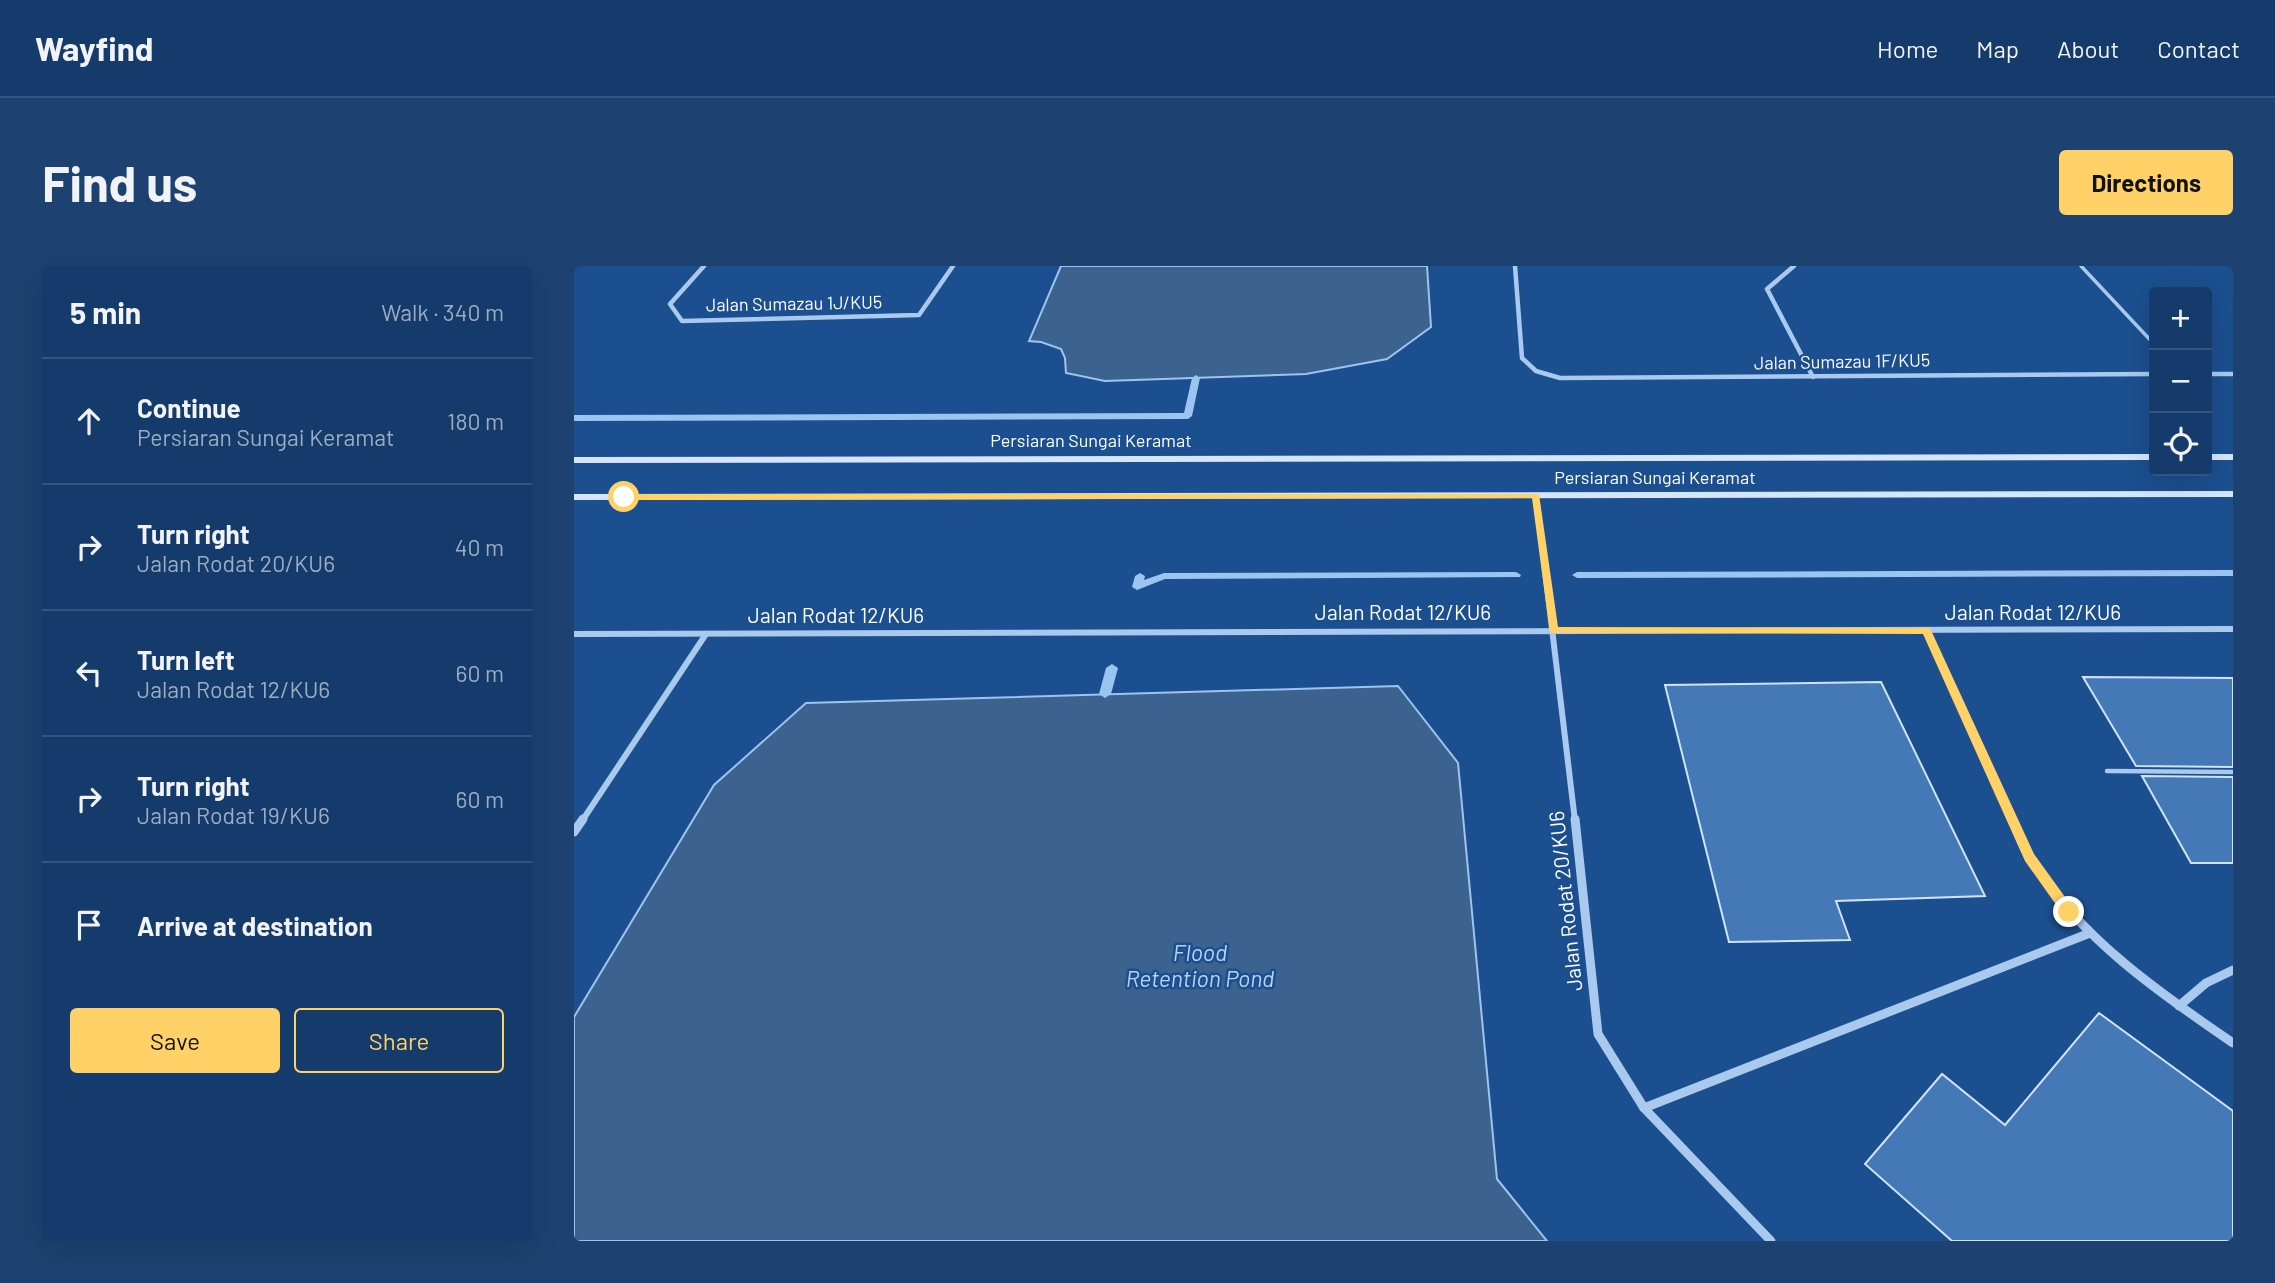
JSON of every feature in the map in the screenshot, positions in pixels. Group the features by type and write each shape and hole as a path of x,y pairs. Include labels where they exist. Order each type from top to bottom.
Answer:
{"street":[{"name":"Jalan Sumazau 1J/KU5","path":"704,266 670,304 682,321 919,315 953,266"},
{"name":"Jalan Sumazau 1F/KU5","path":"1515,266 1522,359 1531,370 1552,378 1588,380 2149,374"},
{"path":"1794,266 1767,289 1813,377"},
{"path":"2212,374 2233,374"},
{"name":"Persiaran Sungai Keramat","path":"574,460 2149,457"},
{"path":"2212,457 2233,457"},
{"name":"Jalan Rodat 20/KU6","path":"1536,495 1554,630 1598,1034 1644,1108 1771,1241"},
{"name":"Persiaran Sungai Keramat","path":"574,497 2233,495"},
{"name":"Jalan Rodat 12/KU6","path":"574,634 2233,629"},
{"path":"1927,630 2029,857 2069,912 2090,933 2179,1006 2233,1043"},
{"path":"574,832 706,634"},
{"path":"1644,1108 2090,933"},
{"path":"2179,1006 2206,983 2233,970"}],"lane":[{"path":"2081,266 2149,339"},
{"path":"2106,771 2233,772"}],"water":[{"path":"1061,266 1427,266 1431,327 1387,359 1306,374 1105,381 1066,373 1061,349 1029,341"},
{"name":"Flood Retention Pond","path":"1398,686 1458,763 1497,1179 1547,1241 574,1241 574,1017 714,785 806,703"}],"building":[{"path":"2083,677 2233,678 2233,767 2136,766"},
{"path":"1881,682 1985,896 1836,901 1850,940 1729,942 1665,685"},
{"path":"2142,776 2233,777 2233,863 2191,863"},
{"path":"2099,1013 2233,1111 2233,1241 1952,1241 1865,1164 1942,1074 2005,1125"}],"waterway":[{"path":"574,418 1188,416 1196,378"},
{"path":"1577,575 2233,573"},
{"path":"1140,576 1137,587 1164,576 1516,575"},
{"path":"1105,694 1112,668"}],"route":[{"path":"624,497 1536,495 1554,630 1927,630 2029,857 2069,912"}]}
